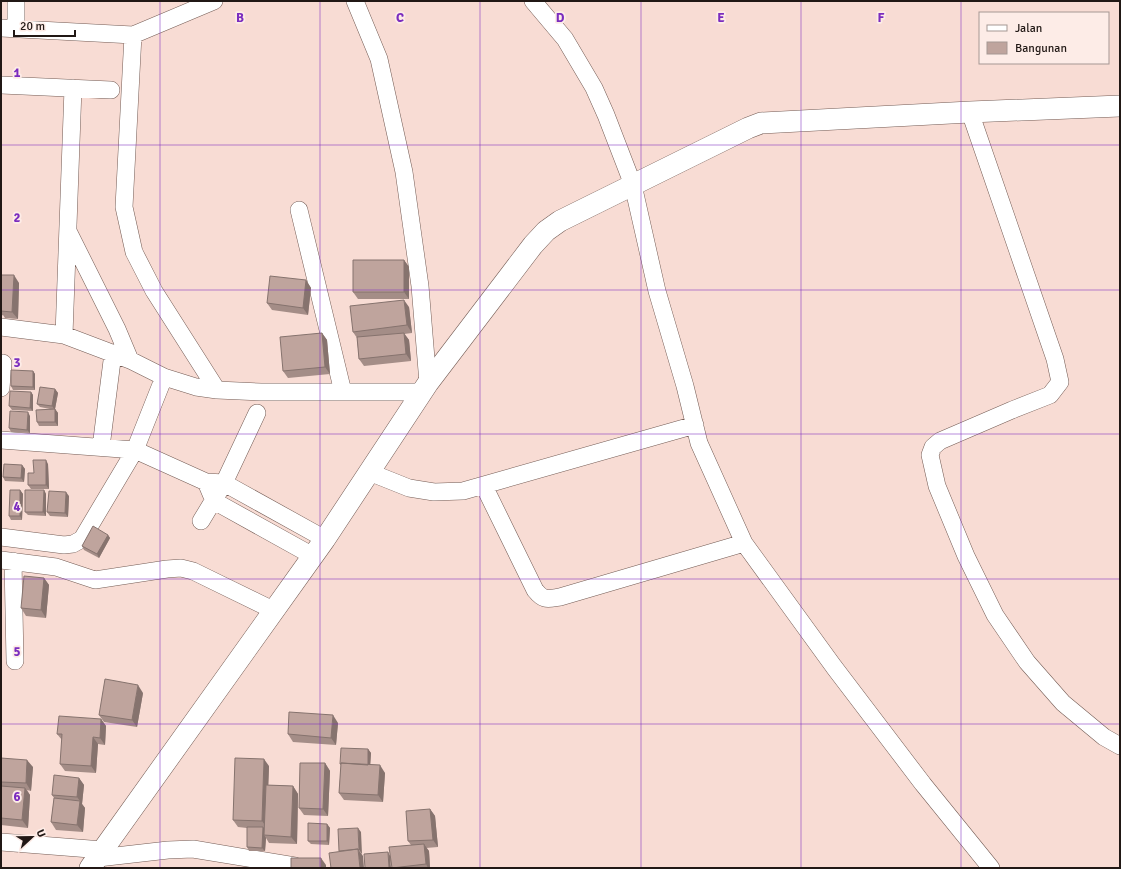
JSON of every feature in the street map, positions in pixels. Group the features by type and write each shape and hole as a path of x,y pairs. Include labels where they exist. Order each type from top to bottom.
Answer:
{"street":[{"path":"16,1 9,29 133,35 214,1"},
{"path":"355,1 379,59 404,172 420,286 425,387"},
{"path":"533,1 565,39 594,88 606,115 632,185 657,291 685,386 699,443 744,543 834,667 923,784 991,868"},
{"path":"133,35 124,207 134,252 154,291 217,390"},
{"path":"1,85 111,90"},
{"path":"64,335 73,88"},
{"path":"97,858 326,539 425,387 533,245 546,231 560,221 632,185 748,128 762,124 970,112 1120,106"},
{"path":"970,112 1055,359 1060,382 1050,395 940,441 933,447 930,456 937,486 966,556 995,615 1027,662 1063,703 1104,737 1120,746"},
{"path":"299,210 343,392"},
{"path":"68,231 117,329 130,360"},
{"path":"1,327 64,335 130,360 164,377 196,387 217,390 261,392 343,392 425,387"},
{"path":"102,447 113,354"},
{"path":"1,388 4,364"},
{"path":"1,538 64,545 73,544 82,539 135,450 164,377"},
{"path":"201,521 224,483 257,413"},
{"path":"369,472 409,488 434,492 463,491 695,425"},
{"path":"1,440 135,450 206,482 224,483 326,539"},
{"path":"206,482 214,501 313,556"},
{"path":"484,486 535,590 540,596 547,599 560,597 744,543"},
{"path":"15,661 7,561 56,567 95,580 167,568 181,568 193,571 275,611"},
{"path":"1,842 97,858 168,850 193,849 295,866"}],"building":[{"path":"353,260 404,260 404,292 353,292"},
{"path":"1,275 14,275 12,312 1,311"},
{"path":"270,276 306,280 303,308 267,303"},
{"path":"404,300 407,325 353,332 350,306"},
{"path":"322,333 325,367 283,371 280,337"},
{"path":"404,333 406,354 359,359 357,337"},
{"path":"11,370 33,371 33,387 11,386"},
{"path":"40,387 55,389 52,406 37,404"},
{"path":"10,391 31,392 30,408 9,406"},
{"path":"55,409 55,422 37,422 36,410"},
{"path":"10,411 28,412 27,430 9,428"},
{"path":"33,460 46,460 46,485 28,485 28,473 34,473"},
{"path":"4,464 22,465 21,478 3,477"},
{"path":"10,490 20,490 20,516 9,516"},
{"path":"25,490 44,490 43,512 25,512"},
{"path":"49,491 66,492 65,513 47,512"},
{"path":"93,526 108,535 97,554 82,546"},
{"path":"24,576 44,578 41,610 21,608"},
{"path":"105,679 138,685 132,720 99,715"},
{"path":"289,712 333,715 331,738 288,734"},
{"path":"59,716 101,719 100,738 93,737 91,766 60,764 62,734 57,734"},
{"path":"341,748 368,749 368,765 340,764"},
{"path":"1,758 27,760 26,783 1,782"},
{"path":"235,758 264,759 262,821 233,820"},
{"path":"300,763 325,763 323,809 299,808"},
{"path":"341,763 380,765 378,795 339,793"},
{"path":"54,775 79,778 77,797 52,795"},
{"path":"266,785 293,786 291,837 264,835"},
{"path":"1,786 25,788 22,820 1,818"},
{"path":"54,798 80,801 77,825 51,822"},
{"path":"430,809 433,840 408,841 406,811"},
{"path":"308,823 327,824 327,841 308,841"},
{"path":"247,827 263,827 262,848 247,847"},
{"path":"358,828 359,850 339,851 338,829"},
{"path":"424,844 426,864 392,868 389,847"},
{"path":"358,849 360,868 331,868 329,853"},
{"path":"388,852 389,868 365,868 364,854"},
{"path":"291,858 321,858 321,868 291,868"}]}
